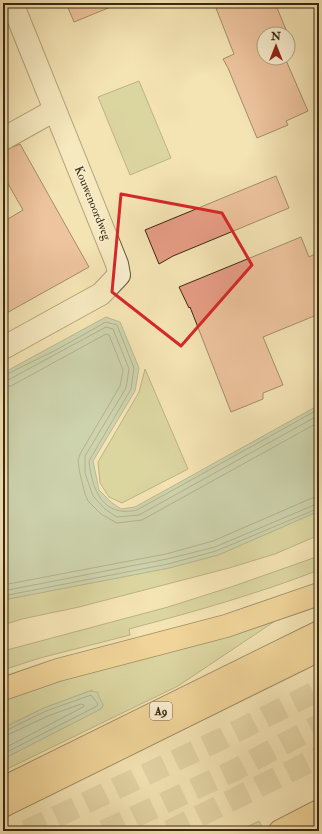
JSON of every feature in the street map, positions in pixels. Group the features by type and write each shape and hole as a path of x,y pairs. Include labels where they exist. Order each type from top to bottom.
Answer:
{"highway":[{"path":"3,688 58,670 226,626 319,594"},
{"name":"A9","path":"3,788 319,632"},
{"name":"A9","path":"3,806 319,650"},
{"path":"280,831 319,811"}],"street":[{"name":"Kouwenoordweg","path":"3,348 101,294 119,275 117,264 12,3"},
{"path":"3,139 55,110"}],"highlighted area":[{"path":"121,194 222,213 252,265 181,346 112,292"}],"shaded area":[{"path":"139,81 171,158 130,175 98,97"},
{"path":"145,369 188,469 122,503 109,497 100,483 98,462 139,392"},
{"path":"319,511 319,535 275,554 229,568 3,625 3,600 169,568 218,555"},
{"path":"319,556 319,570 296,579 225,602 129,629 130,635 40,658 3,670 3,651 168,607 234,586"},
{"path":"287,613 178,686 3,771 3,759 102,708 103,705 92,690 44,708 3,728 3,695"},
{"path":"259,821 264,831 239,831"}],"water":[{"path":"106,317 120,322 139,368 135,391 93,461 99,490 111,502 121,509 135,507 319,405 319,511 218,555 169,568 3,600 3,373"},
{"path":"90,691 97,692 103,705 101,709 3,759 3,728 44,708"}],"building":[{"path":"66,3 118,3 118,4 74,22"},
{"path":"214,3 275,3 285,26 256,26 256,66 288,66 308,111 286,121 288,125 257,138 223,59 234,54"},
{"path":"20,144 89,267 3,315 3,222 23,210 3,175 3,151"},
{"path":"276,176 289,208 173,256 159,264 145,230"},
{"path":"301,237 309,257 319,252 319,314 263,337 283,385 263,393 263,399 231,412 190,307 189,308 179,287"}],"tunnel":[{"path":"26,831 219,740 319,690"},
{"path":"104,831 235,770 319,725"},
{"path":"169,831 319,757"}]}
